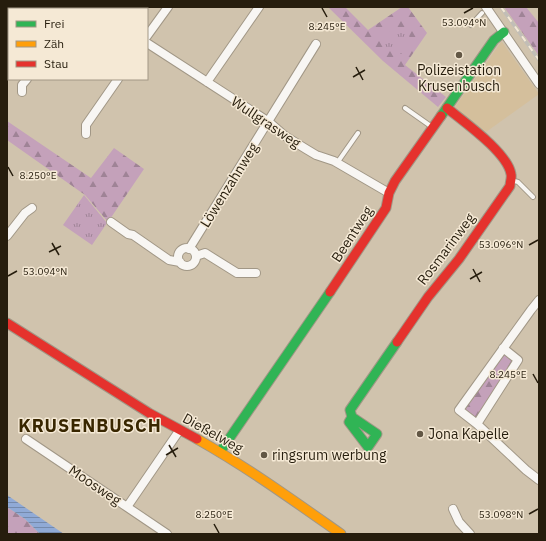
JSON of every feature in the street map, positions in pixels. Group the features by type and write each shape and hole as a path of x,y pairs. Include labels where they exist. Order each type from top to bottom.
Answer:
{"street":[{"path":"148,35 168,7"},
{"path":"207,82 259,7"},
{"path":"484,10 504,32 539,84"},
{"name":"Beentweg","path":"220,452 353,259 386,208 389,193 395,181 494,40 504,32"},
{"name":"Wullgrasweg","path":"148,44 269,122 285,136 316,155 337,164 389,193"},
{"name":"Löwenzahnweg","path":"180,262 180,253 189,249 316,44"},
{"path":"22,92 22,85 26,80"},
{"path":"86,134 86,125 117,80"},
{"path":"447,108 505,159 511,173 511,180"},
{"name":"Rosmarinweg","path":"352,417 350,410 428,297 459,258 510,186 511,180"},
{"path":"7,236 25,212 32,208"},
{"path":"111,222 169,260 180,262 189,266 195,261 196,256 193,251 189,249"},
{"path":"196,256 205,253 237,273 256,272"},
{"path":"539,300 458,410 477,424 526,470 539,480"},
{"name":"Dießelweg","path":"7,323 149,413 179,431 220,452 282,492 341,534"},
{"path":"477,424 518,360 503,348"},
{"name":"Moosweg","path":"26,439 127,507 179,431"},
{"path":"127,507 167,534"},
{"path":"453,509 459,522 470,534"}],"lane":[{"path":"471,25 484,10"},
{"path":"405,108 433,127"},
{"path":"337,164 358,133"},
{"path":"511,180 518,182 533,198"}],"shaded area":[{"path":"501,42 539,94 486,132 455,107"}],"green space":[{"path":"328,7 345,7 368,30 402,7 408,7 427,33 405,65 446,97 438,107 383,61"},
{"path":"504,7 526,7 539,23 539,56"},
{"path":"394,29 402,29 409,34 410,42 402,54 394,54 385,46 382,40 385,33"},
{"path":"7,121 91,178 114,148 144,169 108,222 85,195 7,140"},
{"path":"84,195 107,223 92,245 63,225"},
{"path":"504,352 514,360 476,418 463,410"},
{"path":"7,507 25,519 40,534 10,534 7,532"}],"water":[{"path":"7,495 64,534 39,533 25,519 7,507"}],"railway":[{"path":"501,7 539,60"}],"traffic: fast":[{"path":"441,116 494,40 504,32"},
{"path":"220,452 330,292"},
{"path":"352,417 377,434 368,447 349,422 352,417 350,410 397,342"}],"traffic: slow":[{"path":"197,439 252,473 341,534"}],"traffic: jam":[{"path":"397,342 428,297 459,259 510,186 511,174 508,165 502,156 474,129 447,108"},
{"path":"330,292 386,208 389,193 395,181 441,116"},
{"path":"7,323 149,413 197,439"}],"place":[{"name":"Polizeistation Krusenbusch","path":"459,55"},
{"name":"Jona Kapelle","path":"420,434"},
{"name":"ringsrum werbung","path":"264,455"}],"district":[{"name":"KRUSENBUSCH","path":"90,425"}]}
